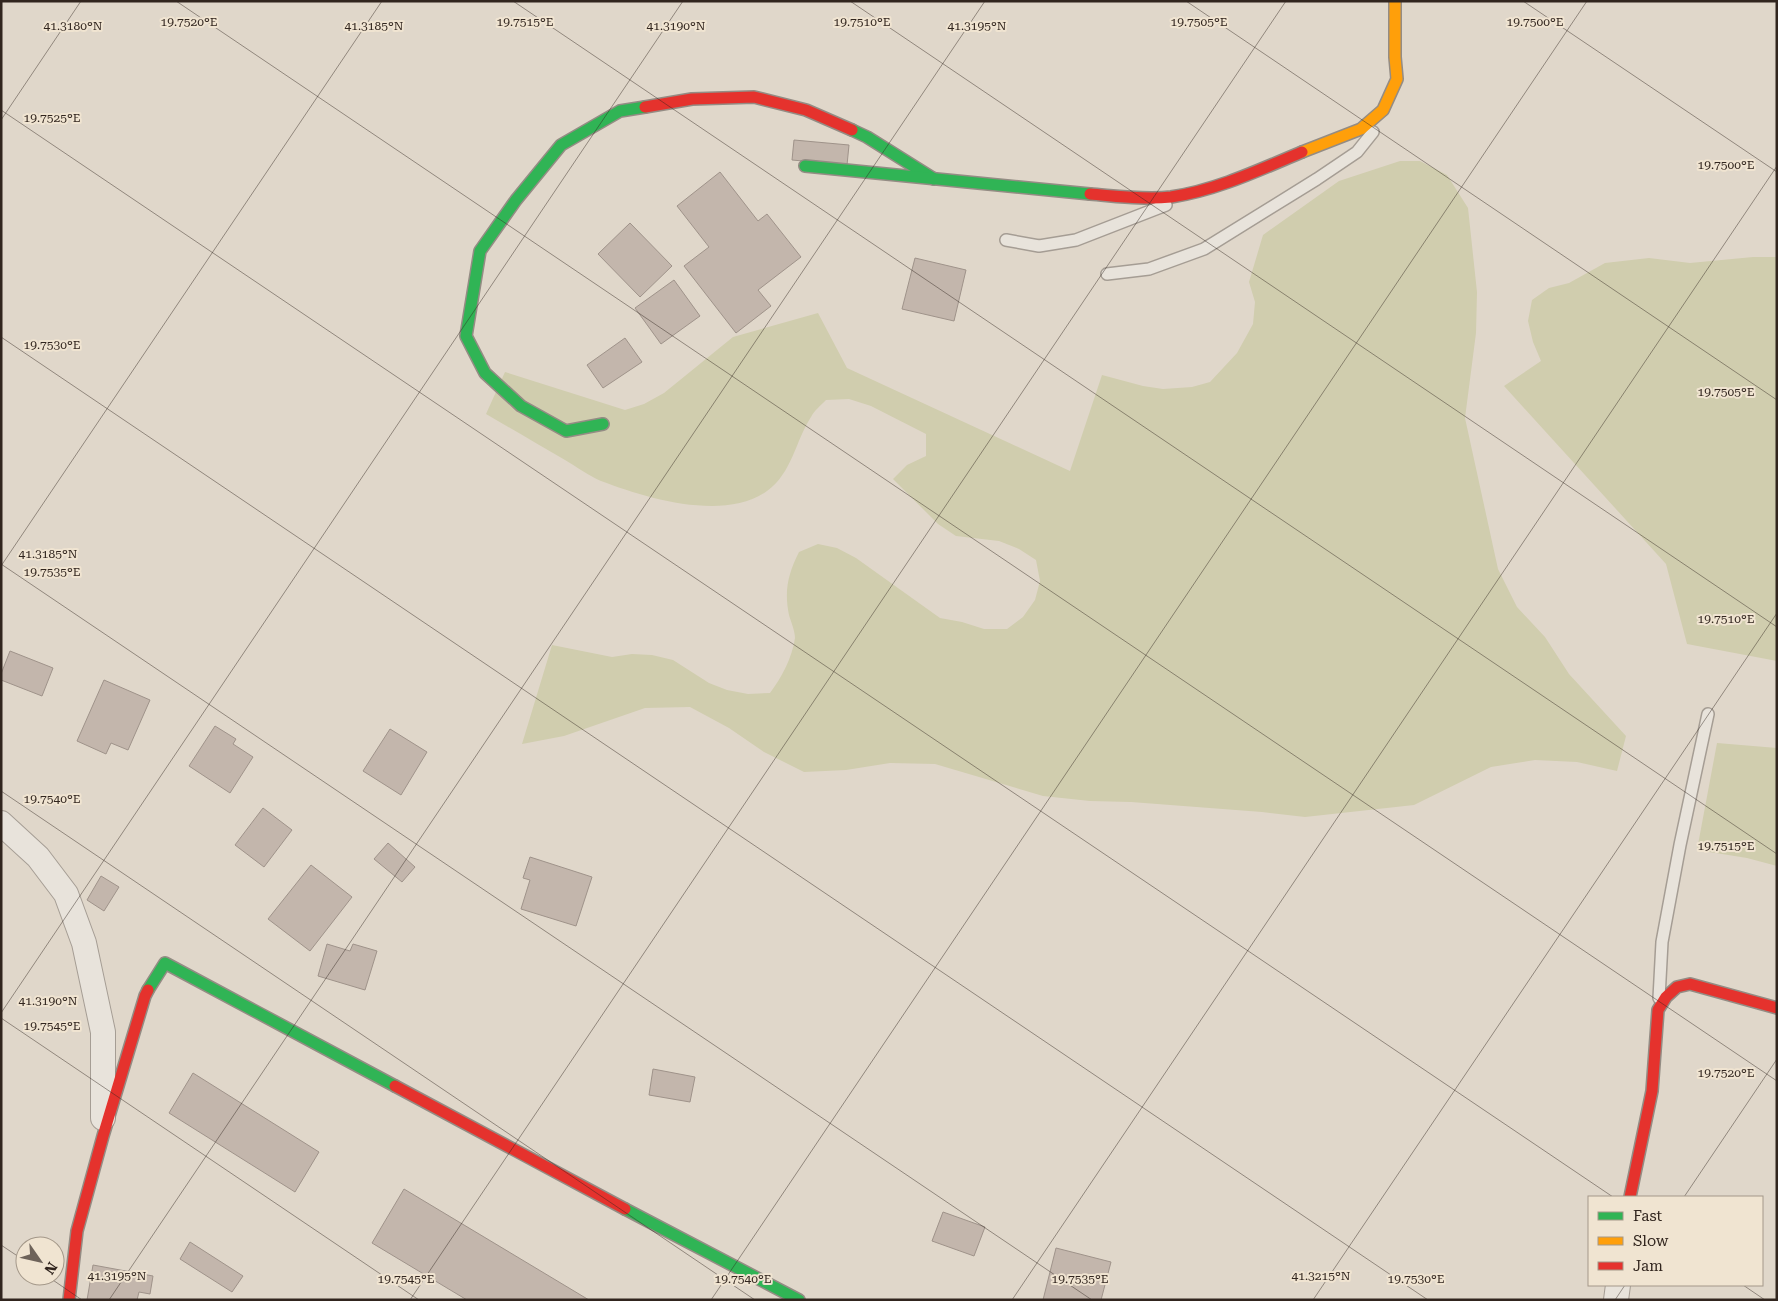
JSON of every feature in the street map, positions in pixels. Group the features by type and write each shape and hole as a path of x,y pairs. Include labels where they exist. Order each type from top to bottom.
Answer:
{"street":[{"path":"805,166 1122,197 1169,197 1210,189 1361,129 1383,110 1397,79 1395,1"},
{"path":"603,424 566,431 521,406 484,373 466,336 480,251 516,200 561,145 620,111 692,99 754,97 806,110 866,137 934,179"},
{"path":"1,823 38,857 66,894 84,943 103,1032 103,1136"},
{"path":"69,1300 77,1231 103,1136 145,996 165,963 613,1203 799,1300"},
{"path":"1630,1196 1652,1091 1658,1010 1666,996 1677,987 1690,984 1777,1008"},
{"path":"1616,1300 1618,1286"}],"lane":[{"path":"1107,274 1149,269 1204,249 1317,179 1357,152 1386,118 1397,79"},
{"path":"1006,240 1039,246 1076,240 1210,189"},
{"path":"1658,1010 1662,942 1680,845 1708,714"}],"shaded area":[{"path":"1400,161 1420,161 1447,175 1468,208 1477,292 1476,333 1465,418 1498,569 1517,607 1545,637 1569,674 1626,736 1617,771 1577,762 1535,760 1491,767 1414,805 1305,817 1262,812 1131,802 1090,801 1043,796 935,764 890,763 846,770 804,772 764,752 729,728 690,707 645,708 564,736 522,744 552,645 612,657 632,654 652,655 673,660 709,683 727,690 748,694 770,693 786,667 792,653 795,638 787,598 792,568 799,552 818,544 837,548 856,558 940,618 984,629 1007,629 1023,617 1035,600 1040,581 1036,560 1019,549 999,541 956,536 938,524 893,479 907,465 926,456 926,434 871,406 849,399 826,400 812,415 788,466 775,484 767,491 749,500 729,505 685,504 640,494 601,481 486,414 505,372 625,410 644,404 664,393 733,337 818,313 847,368 1070,471 1102,375 1143,386 1163,389 1192,387 1210,382 1237,353 1253,324 1255,302 1249,282 1263,235 1339,181"},
{"path":"1753,257 1777,257 1777,661 1687,644 1666,564 1504,386 1541,361 1533,342 1528,321 1532,300 1549,288 1569,283 1605,263 1649,258 1690,263"},
{"path":"1717,743 1777,748 1777,866 1747,858 1697,850"}],"building":[{"path":"794,140 849,145 847,165 792,160"},
{"path":"720,172 758,221 767,214 801,257 758,290 771,306 736,333 684,266 709,247 677,206"},
{"path":"630,223 672,266 640,297 598,254"},
{"path":"915,258 966,270 954,321 902,309"},
{"path":"674,280 700,316 661,344 635,308"},
{"path":"625,338 642,362 603,388 587,365"},
{"path":"10,651 53,668 42,696 1,680 1,674"},
{"path":"104,680 150,700 128,750 111,743 106,754 77,741"},
{"path":"215,726 236,739 233,744 253,757 230,793 189,766"},
{"path":"390,729 427,752 401,795 363,771"},
{"path":"263,808 292,830 264,867 235,845"},
{"path":"388,843 415,867 402,882 374,859"},
{"path":"530,857 592,877 576,926 521,909 530,880 523,878"},
{"path":"311,865 352,897 310,951 268,919"},
{"path":"101,876 119,887 104,911 87,900"},
{"path":"327,944 350,951 353,944 377,951 365,990 318,976"},
{"path":"653,1069 695,1077 690,1102 649,1095"},
{"path":"193,1073 319,1152 295,1192 169,1113"},
{"path":"404,1189 589,1300 467,1300 372,1243"},
{"path":"943,1212 985,1227 974,1256 932,1241"},
{"path":"190,1242 243,1276 232,1292 180,1259"},
{"path":"1056,1248 1111,1262 1101,1300 1043,1300"},
{"path":"93,1265 153,1276 150,1294 139,1292 137,1300 87,1300"}],"traffic: fast":[{"path":"603,424 566,431 521,406 485,373 466,336 480,251 516,200 561,145 620,111 645,107"},
{"path":"852,130 867,137 934,179"},
{"path":"805,166 1090,194"},
{"path":"148,990 165,963 395,1086"},
{"path":"625,1209 799,1300"}],"traffic: slow":[{"path":"1302,152 1361,129 1383,110 1397,79 1395,1"}],"traffic: jam":[{"path":"645,107 692,99 754,97 806,110 852,130"},
{"path":"1090,194 1151,198 1188,194 1238,179 1302,152"},
{"path":"1630,1196 1652,1091 1658,1010 1666,997 1677,987 1690,984 1777,1008"},
{"path":"69,1300 77,1231 103,1136 148,990"},
{"path":"395,1086 625,1209"}]}
